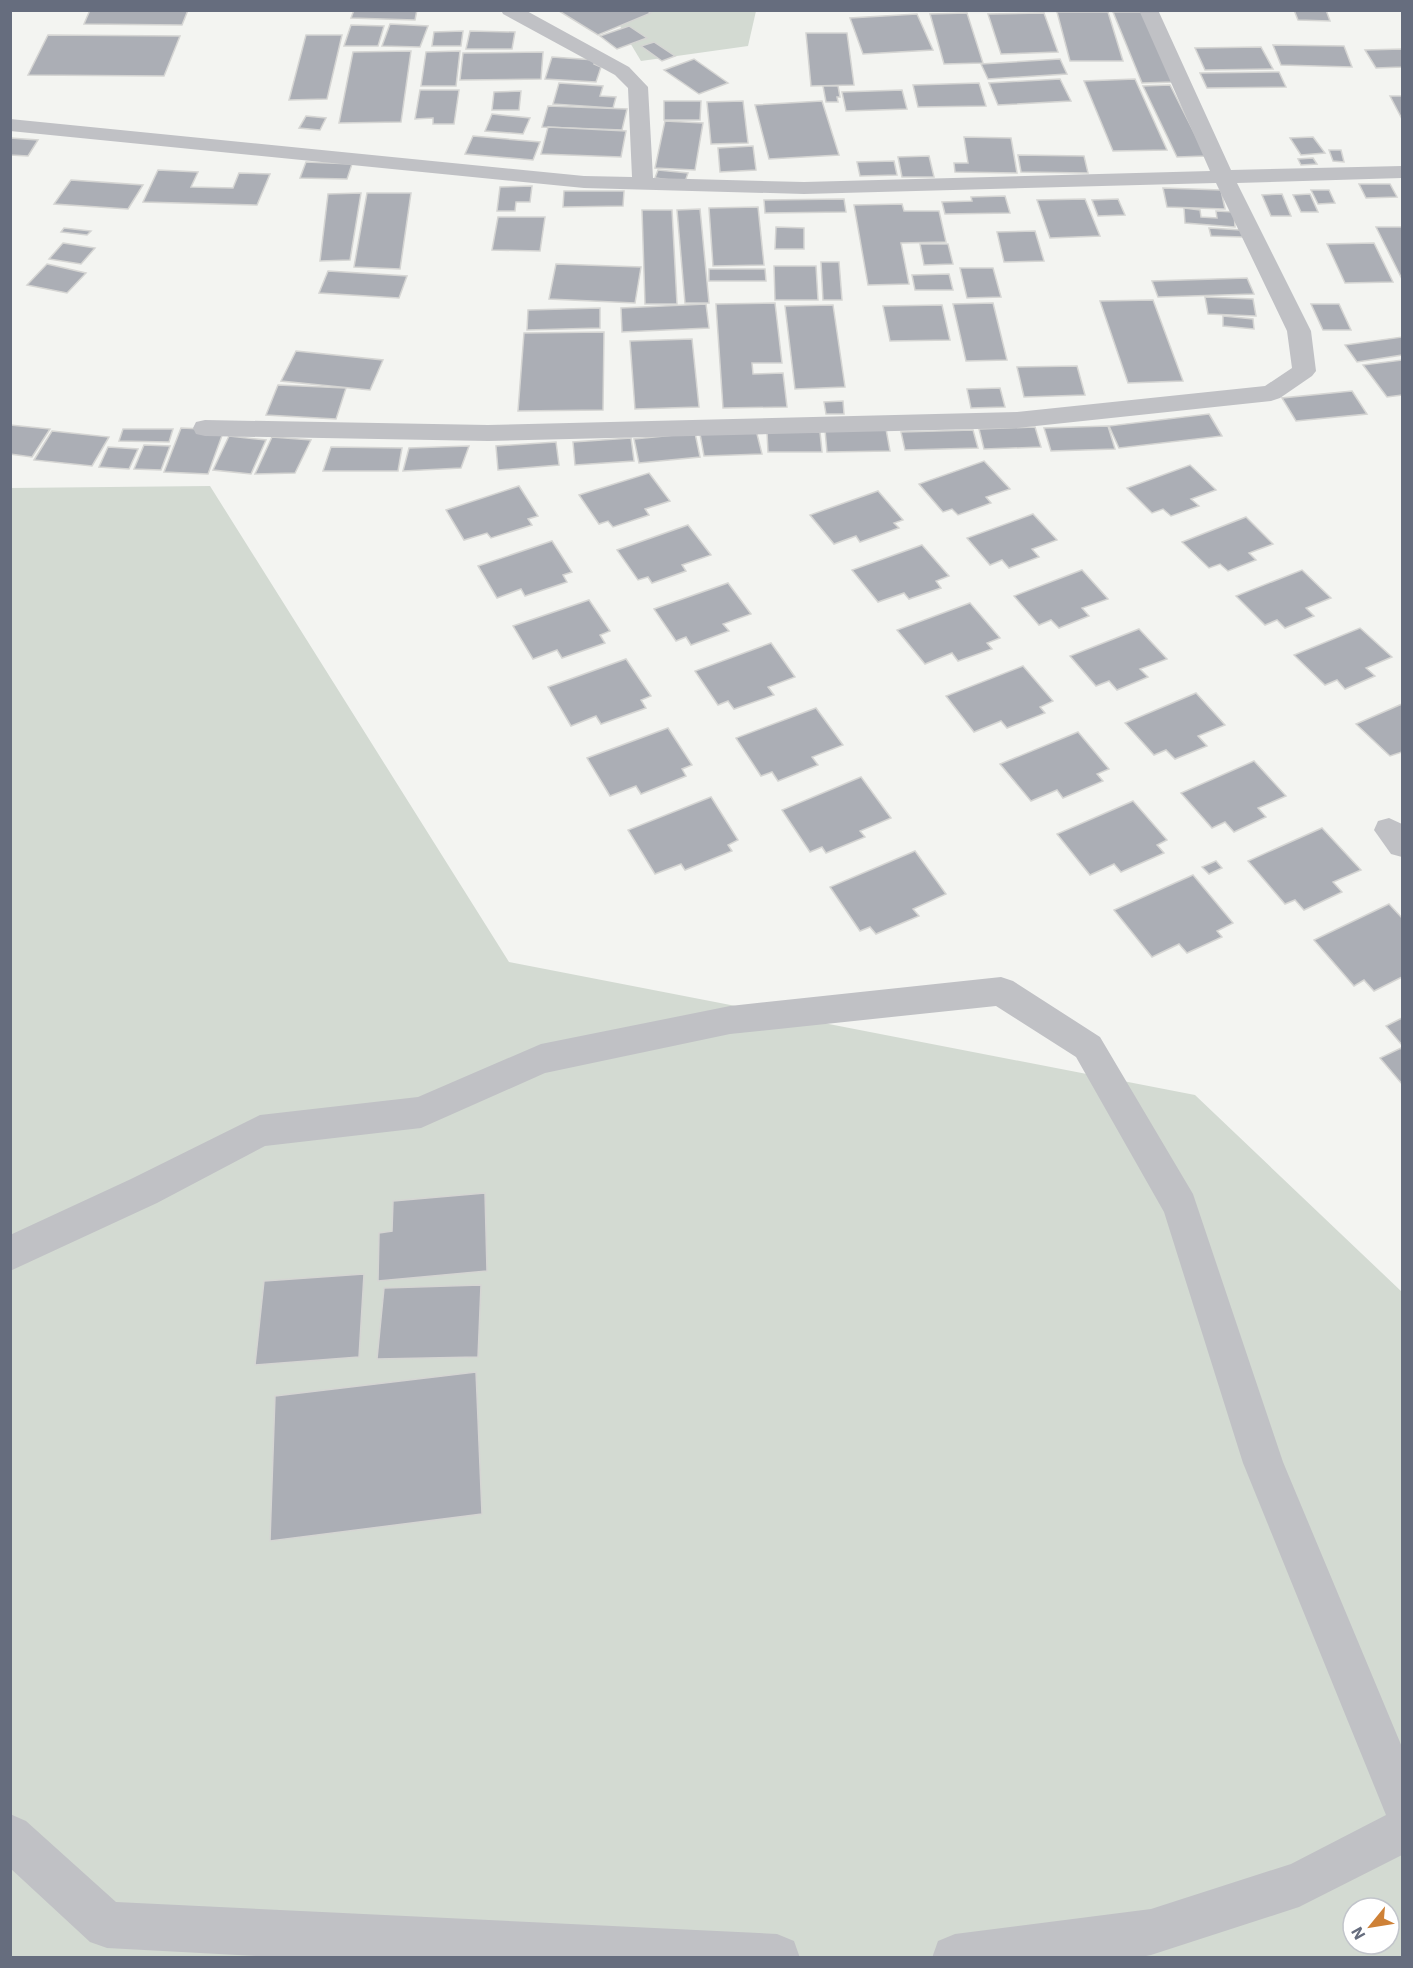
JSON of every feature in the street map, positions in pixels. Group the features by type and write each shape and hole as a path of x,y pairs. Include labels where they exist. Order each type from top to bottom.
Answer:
{"street":[{"path":"510,10 622,71 638,87 643,184"},
{"path":"205,428 489,433 1017,420 1271,393 1304,371 1299,331 1224,178 1148,10"},
{"path":"10,125 584,182 643,184 804,188 1402,172"},
{"path":"10,1254 144,1191 260,1131 421,1112 541,1059 730,1020 1001,991 1088,1047 1180,1206 1263,1463 1402,1798"},
{"path":"955,1958 1153,1945 1299,1884 1402,1831"},
{"path":"10,1837 107,1925 777,1958"}],"shaded area":[{"path":"611,11 756,11 748,46 641,61"},
{"path":"210,486 509,962 1195,1095 1402,1292 1402,1957 11,1957 10,488"}],"building":[{"path":"90,10 188,10 182,25 84,24"},
{"path":"354,10 417,10 415,20 351,18"},
{"path":"646,10 651,13 598,35 559,11"},
{"path":"1294,10 1326,10 1330,21 1298,20"},
{"path":"1057,12 1108,12 1123,61 1070,61"},
{"path":"1113,12 1142,12 1173,82 1142,83"},
{"path":"967,13 983,63 944,64 930,14"},
{"path":"1044,13 1058,52 1001,54 988,14"},
{"path":"917,14 933,50 863,54 850,18"},
{"path":"390,24 428,26 420,47 382,46"},
{"path":"351,25 384,26 378,46 344,46"},
{"path":"629,26 647,38 617,49 600,36"},
{"path":"463,31 461,46 432,46 434,32"},
{"path":"470,31 515,32 512,49 466,49"},
{"path":"806,33 847,33 854,85 811,86"},
{"path":"48,35 180,36 164,76 28,75"},
{"path":"306,35 342,35 327,99 289,100"},
{"path":"654,42 675,56 662,61 641,46"},
{"path":"1273,45 1344,46 1352,67 1281,65"},
{"path":"1261,47 1273,69 1205,70 1195,48"},
{"path":"1402,49 1402,67 1376,68 1365,50"},
{"path":"411,51 401,122 339,123 353,52"},
{"path":"460,51 456,86 421,86 426,52"},
{"path":"543,52 541,79 460,80 463,53"},
{"path":"552,57 595,60 594,64 601,67 596,82 545,79"},
{"path":"694,59 728,83 699,94 664,70"},
{"path":"1060,59 1067,74 988,79 981,64"},
{"path":"1279,72 1286,87 1207,88 1200,73"},
{"path":"1060,79 1071,101 998,105 989,83"},
{"path":"1135,79 1167,150 1113,151 1084,81"},
{"path":"559,83 603,86 600,96 616,97 613,108 553,104"},
{"path":"979,83 986,106 918,107 913,85"},
{"path":"1170,85 1206,156 1177,157 1143,86"},
{"path":"823,86 838,86 840,97 837,97 838,102 826,102"},
{"path":"420,90 459,90 454,124 433,124 433,118 415,119"},
{"path":"902,90 907,109 846,111 842,92"},
{"path":"521,91 519,110 492,110 494,92"},
{"path":"1390,96 1402,96 1402,119"},
{"path":"664,101 701,101 700,120 664,120"},
{"path":"743,101 748,143 711,144 707,102"},
{"path":"822,101 839,155 769,159 755,105"},
{"path":"548,106 627,109 622,130 542,127"},
{"path":"492,114 530,118 523,134 485,131"},
{"path":"306,116 326,118 320,130 299,128"},
{"path":"665,121 703,123 695,170 655,168"},
{"path":"548,127 626,131 621,157 541,154"},
{"path":"473,136 540,142 533,160 465,154"},
{"path":"964,137 1011,138 1017,173 955,172 954,163 968,163"},
{"path":"1313,137 1325,153 1301,155 1290,138"},
{"path":"10,138 38,140 28,156 10,155"},
{"path":"753,146 756,170 720,172 718,148"},
{"path":"1329,150 1341,150 1344,162 1333,161"},
{"path":"1018,155 1084,156 1088,173 1021,172"},
{"path":"929,156 934,177 902,177 898,157"},
{"path":"1313,158 1317,164 1301,165 1298,159"},
{"path":"894,161 897,175 860,176 857,162"},
{"path":"306,162 352,164 347,179 300,178"},
{"path":"158,170 198,172 191,187 233,188 239,173 270,174 257,205 143,202"},
{"path":"658,170 688,173 685,182 655,178"},
{"path":"71,180 143,185 128,209 54,204"},
{"path":"1359,184 1390,184 1397,197 1366,198"},
{"path":"532,186 530,202 516,202 515,211 497,211 500,187"},
{"path":"1163,188 1221,190 1225,209 1167,207"},
{"path":"1311,190 1329,190 1335,203 1318,204"},
{"path":"564,191 624,191 623,206 563,207"},
{"path":"361,193 350,260 320,261 328,194"},
{"path":"367,193 411,193 400,269 354,267"},
{"path":"1282,194 1291,216 1271,216 1262,195"},
{"path":"1310,194 1318,212 1301,212 1293,195"},
{"path":"1005,196 1010,213 945,214 942,202 972,201 971,197"},
{"path":"844,199 846,212 765,213 764,200"},
{"path":"1085,199 1100,236 1050,238 1037,200"},
{"path":"1118,199 1125,215 1098,216 1092,200"},
{"path":"902,204 904,211 939,211 946,242 901,243 909,284 868,285 854,205"},
{"path":"758,207 764,265 713,266 709,208"},
{"path":"1184,208 1200,210 1201,217 1217,218 1216,211 1234,212 1235,227 1185,223"},
{"path":"700,209 709,303 685,303 677,210"},
{"path":"642,210 672,210 677,304 645,304"},
{"path":"498,217 545,217 540,251 492,250"},
{"path":"776,227 804,228 804,249 775,249"},
{"path":"1376,227 1402,227 1402,279"},
{"path":"64,228 91,231 87,235 61,232"},
{"path":"1209,228 1241,230 1243,237 1211,236"},
{"path":"1035,231 1044,261 1004,262 997,232"},
{"path":"63,243 95,248 81,264 49,259"},
{"path":"1374,243 1393,282 1345,283 1327,244"},
{"path":"920,244 948,244 953,264 924,265"},
{"path":"821,262 839,262 842,300 823,300"},
{"path":"47,264 86,273 67,293 27,285"},
{"path":"556,264 641,267 635,303 549,299"},
{"path":"774,266 816,266 818,300 775,300"},
{"path":"960,268 993,268 1001,297 967,298"},
{"path":"709,269 765,269 766,281 709,281"},
{"path":"328,271 407,276 399,298 319,293"},
{"path":"949,274 953,290 915,290 912,275"},
{"path":"1247,278 1254,294 1158,297 1152,281"},
{"path":"1205,297 1253,299 1256,316 1208,314"},
{"path":"1153,300 1183,381 1128,383 1100,301"},
{"path":"775,303 782,363 752,363 753,374 783,373 787,407 723,408 716,304"},
{"path":"993,303 1007,360 966,361 953,304"},
{"path":"706,304 709,328 622,332 621,308"},
{"path":"1311,304 1339,304 1351,330 1323,330"},
{"path":"833,305 845,387 795,389 785,306"},
{"path":"942,305 950,340 890,341 883,306"},
{"path":"600,308 600,328 527,330 528,310"},
{"path":"1223,316 1253,319 1254,329 1223,326"},
{"path":"604,332 603,410 518,411 524,333"},
{"path":"1402,337 1402,355 1357,362 1345,345"},
{"path":"692,339 699,407 635,409 630,341"},
{"path":"296,351 383,360 370,390 281,381"},
{"path":"1402,360 1402,395 1387,397 1363,365"},
{"path":"1077,366 1085,395 1024,397 1017,367"},
{"path":"278,385 346,388 336,419 266,415"},
{"path":"1000,388 1005,407 971,408 967,389"},
{"path":"1352,391 1367,414 1296,421 1282,398"},
{"path":"843,401 844,414 826,414 824,402"},
{"path":"1209,414 1222,436 1119,448 1109,426"},
{"path":"10,425 50,429 32,457 10,454"},
{"path":"1108,426 1115,449 1051,451 1044,428"},
{"path":"1035,427 1041,447 984,449 979,429"},
{"path":"181,428 224,430 208,474 164,472"},
{"path":"123,429 173,429 169,442 119,441"},
{"path":"886,429 890,451 827,452 825,430"},
{"path":"756,430 762,454 704,456 700,434"},
{"path":"973,430 978,448 905,450 901,432"},
{"path":"52,431 109,437 92,466 34,460"},
{"path":"767,432 820,432 822,452 768,452"},
{"path":"695,433 700,457 639,463 634,439"},
{"path":"229,436 266,440 251,474 213,470"},
{"path":"272,437 311,440 295,473 255,474"},
{"path":"631,438 634,461 575,465 573,442"},
{"path":"556,442 559,465 498,470 496,446"},
{"path":"144,445 170,446 161,470 134,469"},
{"path":"469,446 461,468 403,471 409,448"},
{"path":"108,447 138,449 129,469 99,467"},
{"path":"331,447 402,448 398,471 323,471"},
{"path":"984,461 1010,489 986,497 991,503 958,515 952,509 943,512 919,484"},
{"path":"1190,465 1216,490 1191,499 1199,506 1171,516 1163,509 1152,513 1127,488"},
{"path":"649,473 670,501 645,509 649,515 613,527 608,521 599,524 579,495"},
{"path":"519,486 538,516 528,519 532,525 491,538 487,533 464,540 446,510"},
{"path":"878,491 903,520 894,523 899,528 860,542 856,536 834,544 810,515"},
{"path":"1033,514 1057,540 1032,549 1039,557 1009,568 1002,560 990,565 967,538"},
{"path":"1246,517 1273,544 1249,553 1256,560 1228,571 1220,564 1209,568 1182,542"},
{"path":"688,525 711,555 682,565 686,571 652,583 648,577 638,580 617,550"},
{"path":"552,541 572,572 563,575 567,582 525,596 521,589 497,598 478,566"},
{"path":"922,545 949,576 936,581 941,588 909,599 904,593 878,602 852,570"},
{"path":"1082,570 1108,599 1082,608 1089,616 1059,628 1051,620 1039,625 1014,596"},
{"path":"1302,570 1331,598 1306,608 1314,616 1285,628 1277,620 1265,625 1236,596"},
{"path":"728,583 751,614 723,624 729,631 691,645 686,637 676,641 654,609"},
{"path":"589,600 610,631 600,635 605,643 562,658 557,650 533,659 513,626"},
{"path":"970,603 1000,638 987,643 992,649 958,661 952,653 925,664 897,630"},
{"path":"1360,628 1392,657 1366,668 1375,676 1345,689 1337,680 1325,685 1294,655"},
{"path":"1139,629 1167,659 1140,669 1148,677 1117,690 1109,681 1096,686 1070,656"},
{"path":"771,643 795,677 768,687 774,695 734,709 728,701 718,705 695,671"},
{"path":"626,659 651,696 641,700 646,708 601,724 596,716 571,726 548,687"},
{"path":"1023,666 1053,701 1040,707 1045,713 1007,728 1001,721 974,732 946,696"},
{"path":"1196,693 1225,725 1198,736 1207,746 1175,759 1166,750 1154,755 1125,723"},
{"path":"1402,704 1402,752 1390,756 1356,724"},
{"path":"816,708 843,745 812,757 818,765 778,781 772,772 761,776 736,738"},
{"path":"668,728 692,765 682,769 686,776 641,794 636,786 610,796 587,758"},
{"path":"1078,732 1109,769 1097,774 1103,781 1063,798 1057,790 1031,801 1000,764"},
{"path":"1254,761 1286,796 1258,808 1266,817 1234,832 1225,822 1212,828 1181,793"},
{"path":"861,777 891,818 860,831 865,837 826,853 822,847 810,852 782,810"},
{"path":"711,797 738,840 728,845 732,851 685,870 681,864 655,874 628,830"},
{"path":"1133,801 1167,840 1157,845 1164,853 1121,872 1114,864 1090,875 1057,834"},
{"path":"1322,828 1361,870 1333,882 1342,892 1304,910 1295,900 1285,904 1248,861"},
{"path":"915,851 946,894 913,909 919,916 876,934 870,927 860,931 830,887"},
{"path":"1216,861 1222,868 1209,874 1202,867"},
{"path":"1193,875 1233,923 1217,931 1222,937 1187,953 1179,944 1152,957 1114,910"},
{"path":"1389,904 1402,918 1402,977 1374,991 1364,980 1354,986 1314,940"},
{"path":"1402,1018 1402,1045 1386,1026"},
{"path":"1401,1048 1402,1051 1402,1084 1380,1058"},
{"path":"485,1193 487,1271 378,1281 379,1233 392,1231 393,1201"},
{"path":"364,1274 359,1357 255,1365 264,1281"},
{"path":"481,1285 478,1357 377,1359 384,1288"},
{"path":"476,1372 482,1514 270,1541 275,1396"}]}
